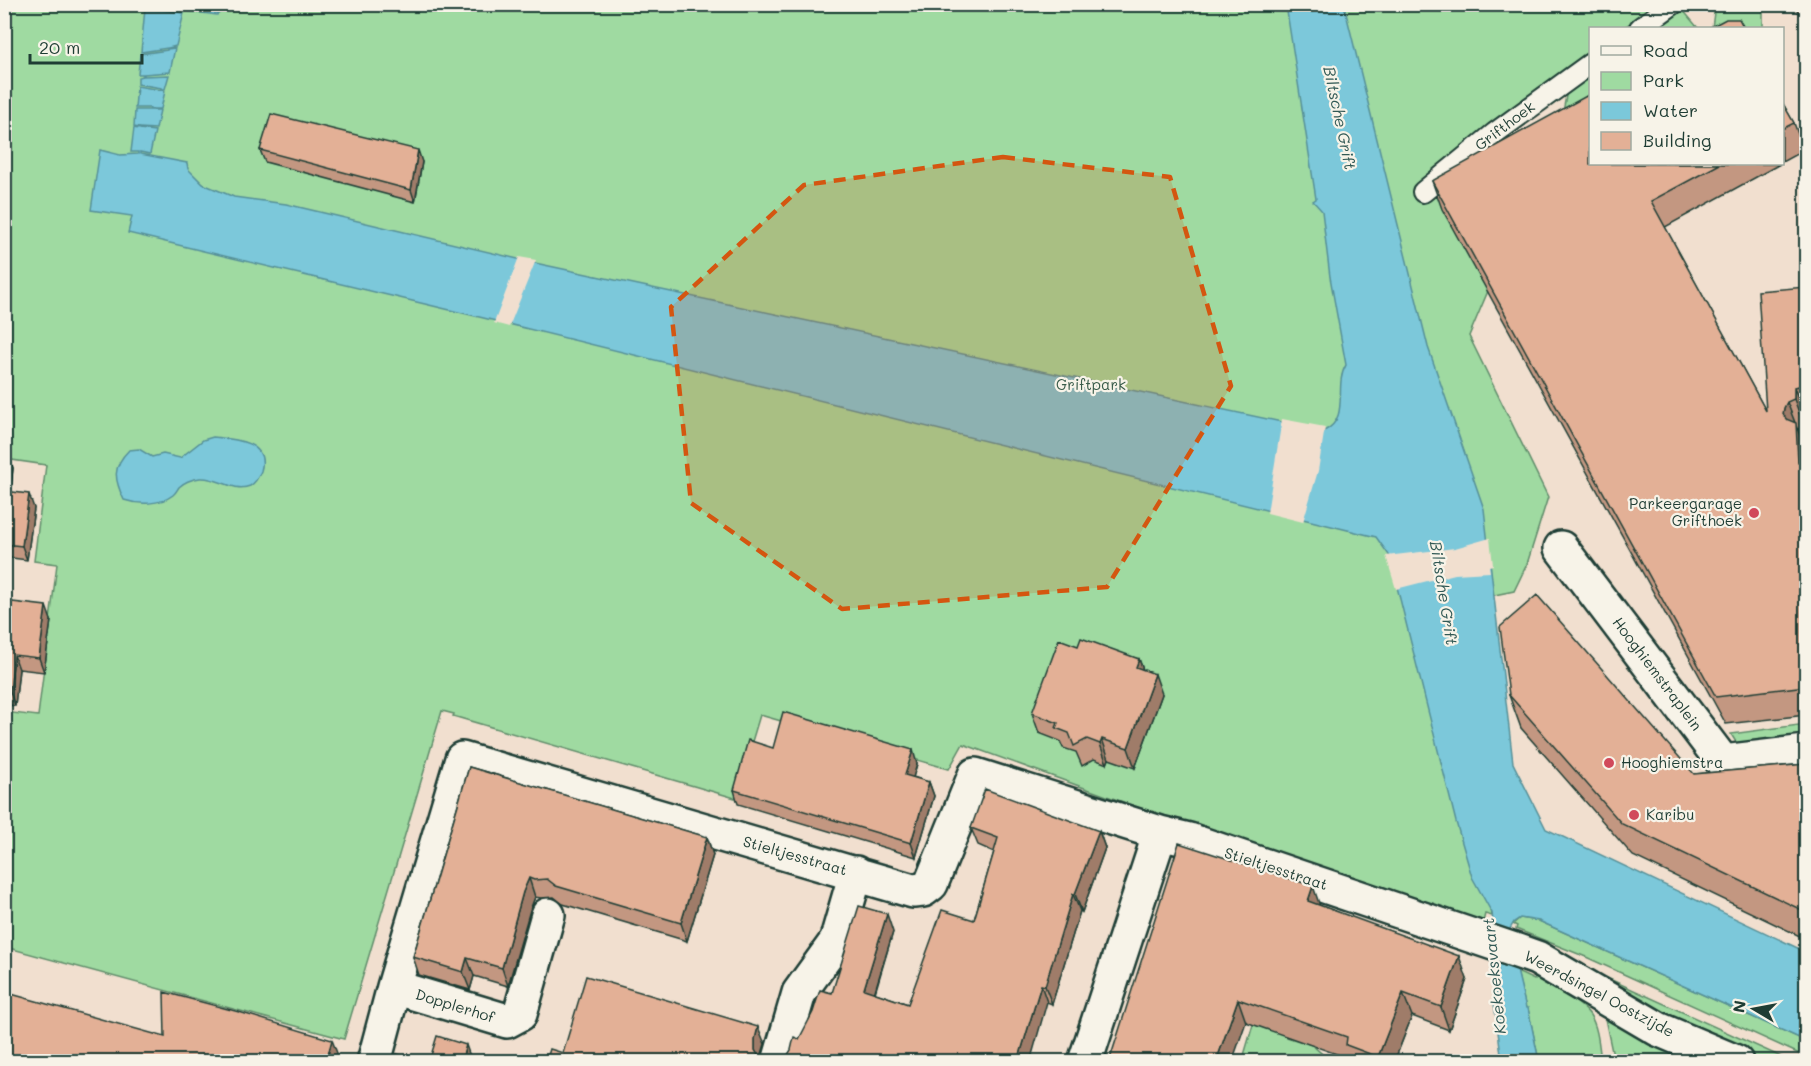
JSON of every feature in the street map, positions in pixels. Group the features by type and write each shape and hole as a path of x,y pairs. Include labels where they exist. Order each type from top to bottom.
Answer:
{"street":[{"name":"Hooghiemstraplein","path":"1561,548 1723,762 1806,752"},
{"name":"Stieltjesstraat","path":"374,1062 462,759 913,891 923,890 931,884 975,775 1189,840 1358,896"},
{"path":"1085,1062 1160,833"},
{"path":"779,1062 799,993 836,942 856,873"},
{"name":"Weerdsingel Oostzijde","path":"1358,896 1537,958 1658,1029 1736,1062"},
{"name":"Dopplerhof","path":"394,987 507,1021 520,1014 548,915"}],"lane":[{"path":"1641,27 1673,4"},
{"name":"Grifthoek","path":"1423,192 1496,133 1589,65"}],"highlighted area":[{"path":"1003,157 1170,177 1231,386 1107,587 842,609 691,503 671,307 804,185"}],"green space":[{"name":"Griftpark","path":"5,5 1656,5 1624,27 1589,27 1589,53 1494,122 1507,173 1488,291 1469,336 1548,497 1527,564 1514,591 1455,603 1492,916 1485,914 1483,922 1209,833 963,744 949,769 760,715 735,798 442,711 344,1039 5,947 4,712 38,716 57,564 34,561 46,465 5,459"},
{"path":"1715,5 1763,5 1763,27 1712,27"},
{"path":"1682,9 1697,27 1656,27"},
{"path":"1589,75 1589,108 1561,123 1567,90"},
{"path":"1806,724 1806,739 1739,747 1731,734"},
{"path":"1520,918 1539,921 1806,1041 1806,1057 1586,957 1516,929 1517,926 1513,924"},
{"path":"1561,957 1790,1061 1758,1061 1641,1009"},
{"path":"1517,972 1548,985 1586,1010 1595,1025 1601,1061 1539,1061"},
{"path":"1260,1001 1287,1037 1312,1045 1328,1059 1336,1061 1242,1062"},
{"path":"1604,1014 1713,1061 1614,1061"}],"water":[{"name":"Biltsche Grift","path":"138,5 229,5 217,15 163,8 163,10 184,13 176,46 168,48 175,48 170,72 144,74 144,76 169,75 165,89 162,89 165,91 161,109 151,109 160,110 156,129 140,128 155,131 150,154 140,152 140,154 187,163 188,169 203,184 234,197 286,204 535,263 1324,431 1337,418 1342,373 1346,365 1330,277 1322,211 1313,201 1316,199 1286,5 1344,5 1428,347 1484,509 1513,763 1546,829 1806,952 1806,1041 1539,921 1520,918 1510,929 1517,970 1539,1061 1502,1061 1494,1003 1498,965 1492,913 1472,877 1389,555 1376,537 128,233 132,216 91,210 100,150 120,155 138,154 138,152 131,152 134,128 139,128 134,127 135,110 150,110 150,108 135,108 137,86 161,90 161,88 138,84 138,77 143,74 138,74 140,54 167,50 167,48 141,52 145,8 160,10 161,8"},
{"path":"213,437 248,443 260,453 261,471 252,485 244,488 213,479 200,478 183,484 174,494 162,501 136,503 124,500 116,473 123,456 129,450 139,449 152,457 163,454 180,458 203,440"}],"pier":[{"path":"519,257 536,260 509,327 494,323"},
{"path":"1282,419 1325,427 1318,471 1303,522 1267,513"},
{"path":"1490,538 1493,565 1489,566 1490,572 1455,574 1396,589 1386,556 1455,548"}],"building":[{"path":"1726,19 1739,19 1743,27 1711,27"},
{"path":"1589,95 1589,165 1718,165 1651,201 1766,411 1758,291 1806,287 1806,385 1794,387 1794,399 1787,402 1783,414 1786,419 1796,423 1798,462 1806,461 1806,686 1716,697 1432,181"},
{"path":"1784,106 1794,123 1784,128"},
{"path":"271,114 418,150 411,190 260,150"},
{"path":"4,453 8,454 4,484"},
{"path":"4,491 29,494 22,546 4,544"},
{"name":"Hooghiemstra","path":"1537,595 1694,774 1806,764 1806,912 1622,824 1509,695 1500,627"},
{"path":"4,601 46,606 39,658 14,655 10,692 4,691"},
{"path":"1081,638 1139,659 1136,667 1155,674 1128,748 1102,739 1100,744 1087,739 1074,746 1069,733 1056,728 1058,723 1032,713 1059,639 1078,646"},
{"path":"783,712 913,750 905,775 929,782 911,843 734,790 748,740 773,748"},
{"path":"469,767 707,837 681,923 556,886 547,879 529,878 502,968 467,958 463,972 413,957"},
{"path":"985,789 1099,831 1075,894 1073,894 1045,986 1041,985 1019,1058 1025,1059 1024,1062 780,1062 791,1050 794,1037 799,1039 813,1012 820,990 832,993 859,906 887,914 864,989 908,1004 942,910 974,920 998,838 971,828"},
{"path":"1179,843 1313,886 1308,901 1459,956 1441,1007 1403,993 1378,1057 1346,1045 1347,1037 1238,999 1216,1062 1109,1062"},
{"path":"586,976 758,1027 755,1050 765,1062 546,1062 550,1049 563,1053"},
{"path":"4,992 165,1037 164,992 332,1040 326,1062 4,1062"},
{"path":"437,1036 466,1045 461,1062 429,1062"},
{"path":"397,1054 422,1062 394,1062"}],"place":[{"name":"Parkeergarage Grifthoek","path":"1754,513"},
{"name":"Hooghiemstra","path":"1609,763"},
{"name":"Karibu","path":"1634,815"}],"water label":[{"name":"Koekoeksvaart","path":"1494,976"}]}
